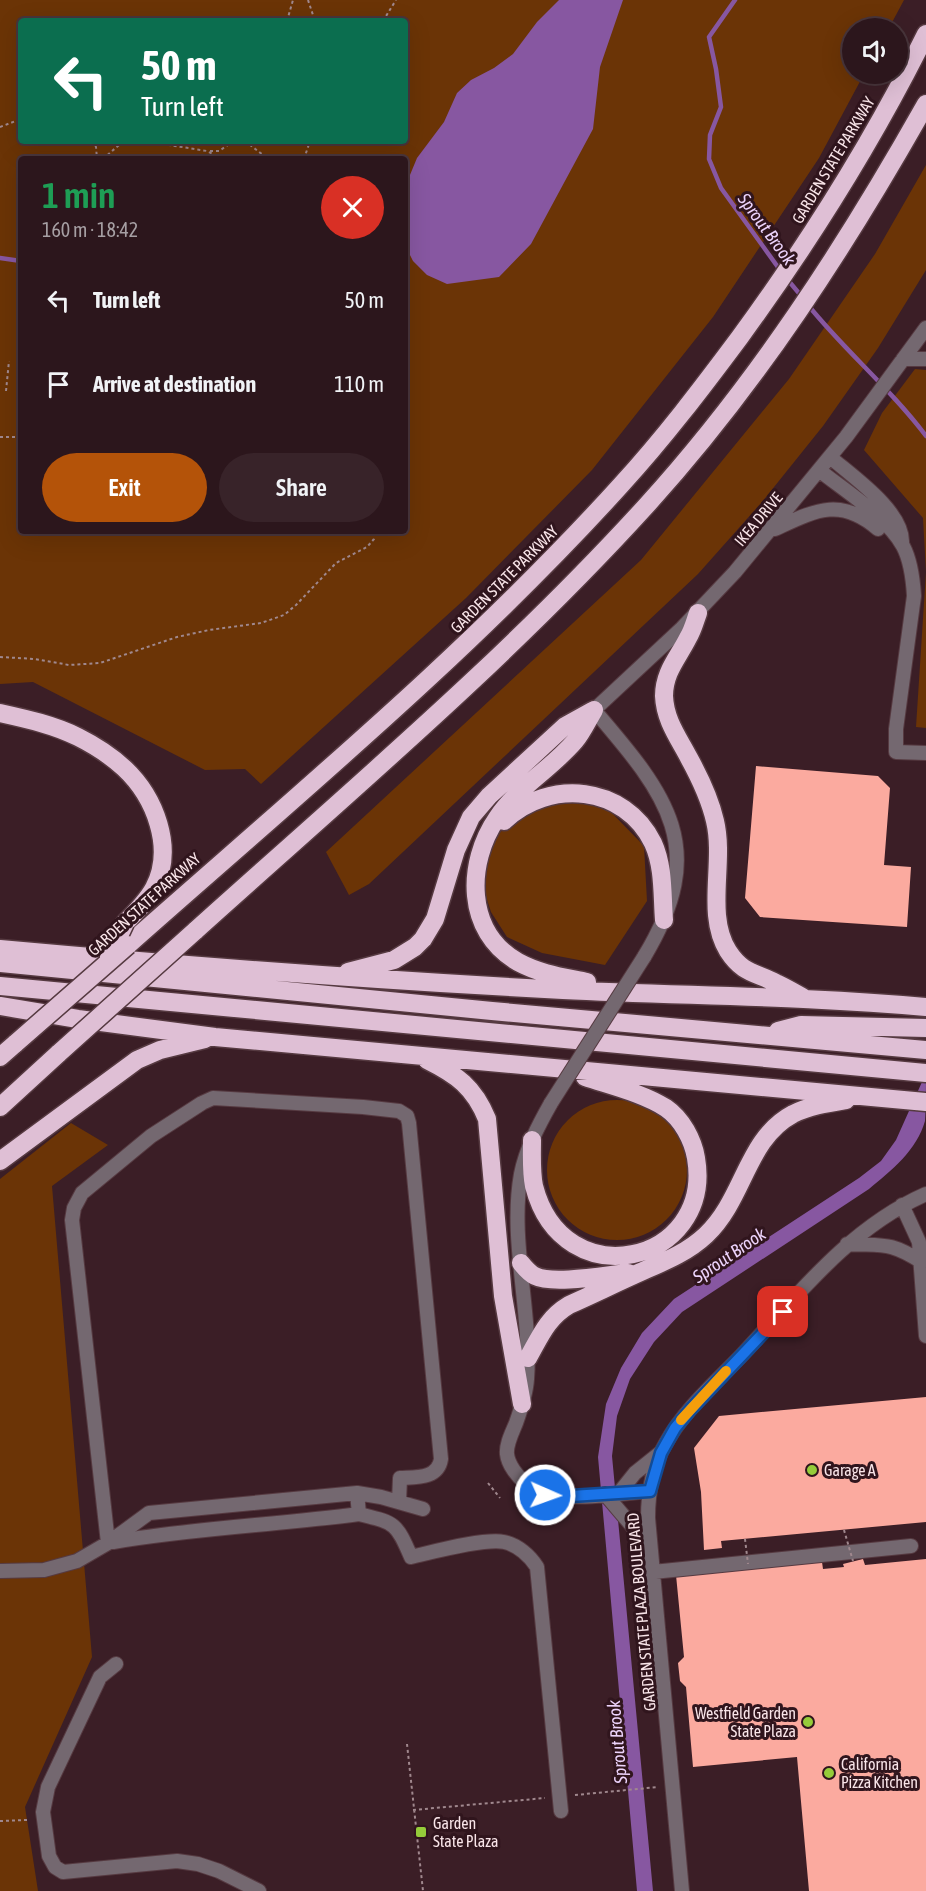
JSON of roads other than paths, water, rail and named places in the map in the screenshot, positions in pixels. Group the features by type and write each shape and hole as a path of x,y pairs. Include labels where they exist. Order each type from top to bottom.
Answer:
{"highway":[{"name":"GARDEN STATE PARKWAY","path":"0,1057 465,646 536,576 624,482 675,422 795,261 873,133 926,34"},
{"path":"0,1107 488,666 582,574 648,504 700,442 817,285 862,214 926,104"},
{"path":"698,612 689,638 666,677 665,707 670,725 704,786 715,821 719,854 716,910 719,930 728,950 743,968 807,1000"},
{"path":"594,710 575,740 504,808 484,841 475,870 475,896 487,931 504,952 526,966 550,974 648,994"},
{"path":"327,977 383,964 415,947 430,930 435,919 460,838 471,817 489,796 565,726 594,710"},
{"path":"0,713 59,729 97,747 123,767 152,805 161,833 163,849 159,877 147,899 125,923 105,966"},
{"path":"484,841 519,809 542,797 568,792 594,795 607,800 619,806 638,822 652,843 661,870 664,920"},
{"path":"0,941 25,951"},
{"path":"0,949 327,977 926,1007"},
{"path":"0,963 480,1010 926,1050"},
{"path":"0,986 926,1073"},
{"path":"0,1006 215,1037 926,1102"},
{"path":"762,1034 801,1025 926,1028"},
{"path":"0,1161 137,1060 160,1050 215,1037"},
{"path":"417,1056 455,1075 470,1089 481,1104 486,1119 503,1296 522,1404"},
{"path":"532,1140 534,1187 548,1219 558,1233 569,1242 591,1253 602,1256 625,1256 653,1247 666,1240 685,1219 694,1199 698,1177 694,1148 685,1130 668,1109 636,1094 549,1066"},
{"path":"528,1358 556,1312 670,1260 690,1249 707,1234 724,1215 757,1148 774,1127 793,1114 817,1106 871,1097"},
{"path":"521,1263 533,1275 544,1279 642,1271"}],"street":[{"name":"IKEA DRIVE","path":"594,710 698,612 770,531 830,457 903,359 921,346 926,328"},
{"path":"903,359 926,359"},
{"path":"830,457 887,508 903,533 902,545"},
{"path":"819,470 873,513 902,545 912,574 914,596 896,729 896,752 925,753"},
{"path":"770,531 813,511 837,508 864,518 902,545"},
{"path":"594,710 646,772 659,792 669,817 675,842 677,867 672,899 664,920 644,957 551,1103 532,1140 522,1173 518,1218 528,1358 527,1382 507,1453 510,1465 524,1483 545,1495 581,1496 650,1491"},
{"path":"108,1543 72,1220 74,1208 82,1193 113,1166 151,1136 213,1098 363,1107 399,1111 406,1116 409,1123 441,1460 439,1468 433,1473 400,1478 399,1502"},
{"name":"GARDEN STATE PLAZA BOULEVARD","path":"682,1891 648,1518 650,1491 661,1453 675,1428 691,1409 847,1244 902,1205 926,1194"},
{"path":"902,1205 919,1242 926,1336"},
{"path":"847,1244 889,1245 902,1249 922,1262"},
{"path":"612,1493 661,1453"},
{"path":"357,1493 359,1514"},
{"path":"0,1571 44,1570 77,1561 108,1543 149,1513 357,1493 423,1509"},
{"path":"612,1493 621,1511 651,1547"},
{"path":"108,1543 151,1536 273,1525 359,1514 390,1522 402,1535 411,1557 495,1541 516,1546 532,1559 537,1567 561,1811"},
{"path":"653,1572 911,1546"},
{"path":"116,1664 100,1677 44,1800 43,1812 50,1856 55,1867 63,1872 177,1861 198,1864 219,1871 260,1891"}],"waterway":[{"name":"Sprout Brook","path":"735,0 709,37 721,107 710,135 709,159 721,188 780,270"},
{"path":"0,258 18,261"},
{"name":"Sprout Brook","path":"787,279 803,298"},
{"name":"Sprout Brook","path":"808,305 898,402 926,436"}],"place":[{"name":"Garage A","path":"812,1470"},
{"name":"Westfield Garden State Plaza","path":"808,1722"},
{"name":"California Pizza Kitchen","path":"829,1773"},
{"name":"Garden State Plaza","path":"421,1832"}]}
